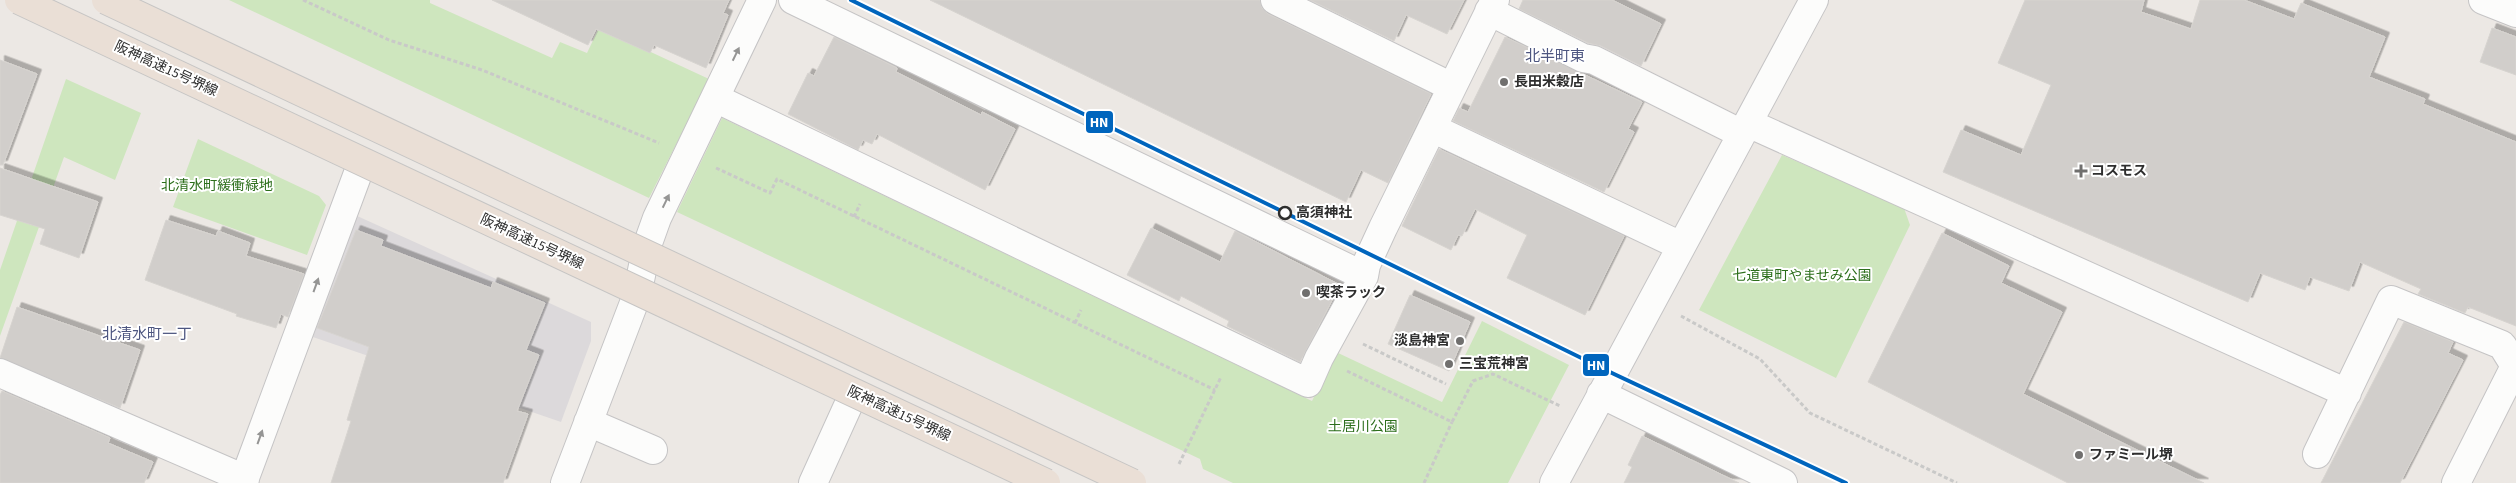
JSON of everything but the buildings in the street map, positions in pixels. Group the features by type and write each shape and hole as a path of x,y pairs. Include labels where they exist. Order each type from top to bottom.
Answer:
{"highway":[{"name":"阪神高速15号堺線","path":"19,0 1046,483"},
{"path":"106,0 1132,483"}],"street":[{"path":"4,0 361,164 1032,483"},
{"path":"119,0 647,246 1148,483"},
{"path":"565,483 637,295 647,246 657,218 762,0"},
{"path":"792,0 1364,276"},
{"path":"1275,0 1452,87"},
{"path":"1554,483 1600,394 1614,374 1814,0"},
{"path":"2483,0 2516,13"},
{"path":"715,98 1308,384 1319,358 1364,276 1371,255 1492,6 1583,58 1594,60 2346,393"},
{"path":"1432,128 1681,246"},
{"path":"0,373 244,481 361,164"},
{"path":"2317,454 2391,300 2502,345 2515,366 2456,483"},
{"path":"1600,394 1783,483"},
{"path":"813,483 852,397"},
{"path":"588,422 653,450"}],"path":[{"path":"302,0 389,40 482,70 665,146"},
{"path":"710,166 770,193 777,179 1215,390"},
{"path":"1653,301 1760,359 1810,413 1957,483"},
{"path":"1361,343 1446,384"},
{"path":"1319,358 1452,422"},
{"path":"1179,464 1224,370"},
{"path":"1424,483 1473,382 1493,374 1561,406"}],"shaded area":[{"path":"355,215 591,322 591,341 561,422 310,336"}],"green space":[{"path":"229,0 430,0 430,3 552,58 560,42 587,53 599,28 709,79 649,198"},
{"path":"66,79 141,113 115,180 64,157 0,336 0,270"},
{"name":"土居川公園","path":"722,118 1312,401 1336,352 1442,402 1482,321 1569,365 1508,483 1233,483 1203,469 1200,459 677,212"},
{"name":"北清水町緩衝緑地","path":"198,139 319,196 326,205 307,255 173,207"},
{"name":"七道東町やませみ公園","path":"1782,155 1904,208 1910,225 1836,378 1699,310"}],"transit line":[{"name":"HN","path":"851,0 1614,374 1846,483"}],"place":[{"name":"長田米穀店","path":"1504,82"},
{"name":"コスモス","path":"2081,171"},
{"name":"高須神社","path":"1285,213"},
{"name":"喫茶ラック","path":"1306,293"},
{"name":"淡島神宮","path":"1460,341"},
{"name":"三宝荒神宮","path":"1449,364"},
{"name":"ファミール堺","path":"2079,455"}],"district":[{"name":"北半町東","path":"1555,56"},
{"name":"北清水町一丁","path":"147,334"}]}
